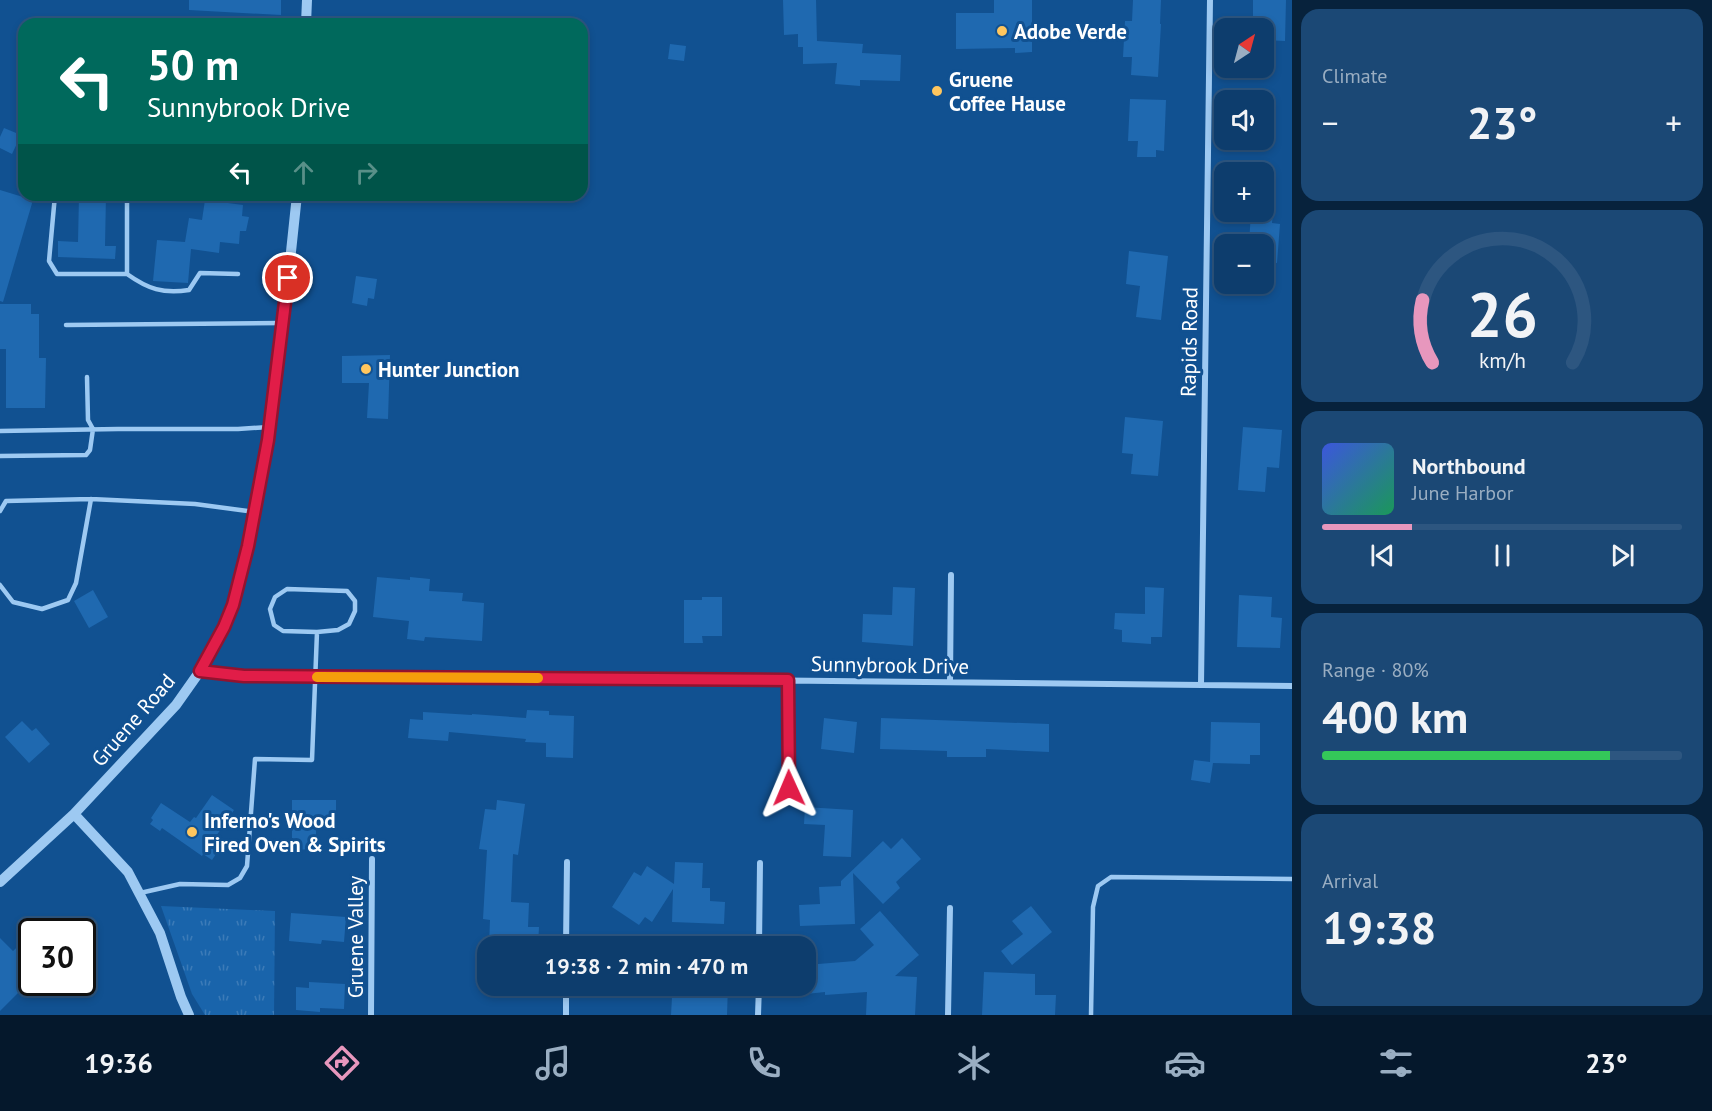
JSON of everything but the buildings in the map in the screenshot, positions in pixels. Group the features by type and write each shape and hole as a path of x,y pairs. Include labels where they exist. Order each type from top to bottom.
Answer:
{"street":[{"path":"306,18 307,0"},
{"name":"Rapids Road","path":"1201,685 1210,0"},
{"name":"Gruene Road","path":"0,882 74,814 176,705 200,671 224,627 233,605 255,512 283,323 296,201"},
{"path":"950,682 951,575"},
{"name":"Sunnybrook Drive","path":"200,671 244,676 316,677 1292,686"},
{"path":"788,680 789,788"},
{"path":"74,814 128,872 160,933 189,1015"},
{"name":"Gruene Valley","path":"371,1015 372,859"},
{"path":"566,936 567,862"},
{"path":"759,936 760,863"},
{"path":"948,1015 950,908"},
{"path":"566,996 566,1015"},
{"path":"758,1015 759,996"}],"lane":[{"path":"54,201 49,261 57,274 127,274 138,282 171,293 189,290 200,273 238,274"},
{"path":"127,201 127,274"},
{"path":"66,325 283,323"},
{"path":"0,456 86,455 90,450 93,429 88,420 87,377"},
{"path":"0,431 269,427"},
{"path":"0,511 6,501 91,499 195,504 255,512"},
{"path":"0,585 13,602 42,609 68,600 76,583 91,499"},
{"path":"286,589 346,591 355,601 355,611 349,624 338,630 316,632 283,631 274,625 270,609 275,597 286,589"},
{"path":"139,893 180,884 228,885 240,878 247,866 255,759 312,760 316,632"},
{"path":"1091,1015 1093,907 1098,886 1111,877 1292,879"}],"green space":[{"path":"161,906 275,911 274,1015 205,1015 192,994"}],"slow traffic":[{"path":"317,677 538,678"}],"place":[{"name":"Adobe Verde","path":"1002,31"},
{"name":"Gruene Coffee Hause","path":"937,91"},
{"name":"Hunter Junction","path":"366,369"},
{"name":"Inferno's Wood Fired Oven & Spirits","path":"192,832"}],"route":[{"path":"288,278 268,440 240,584 224,627 200,671 244,676 788,680 789,788"}]}
